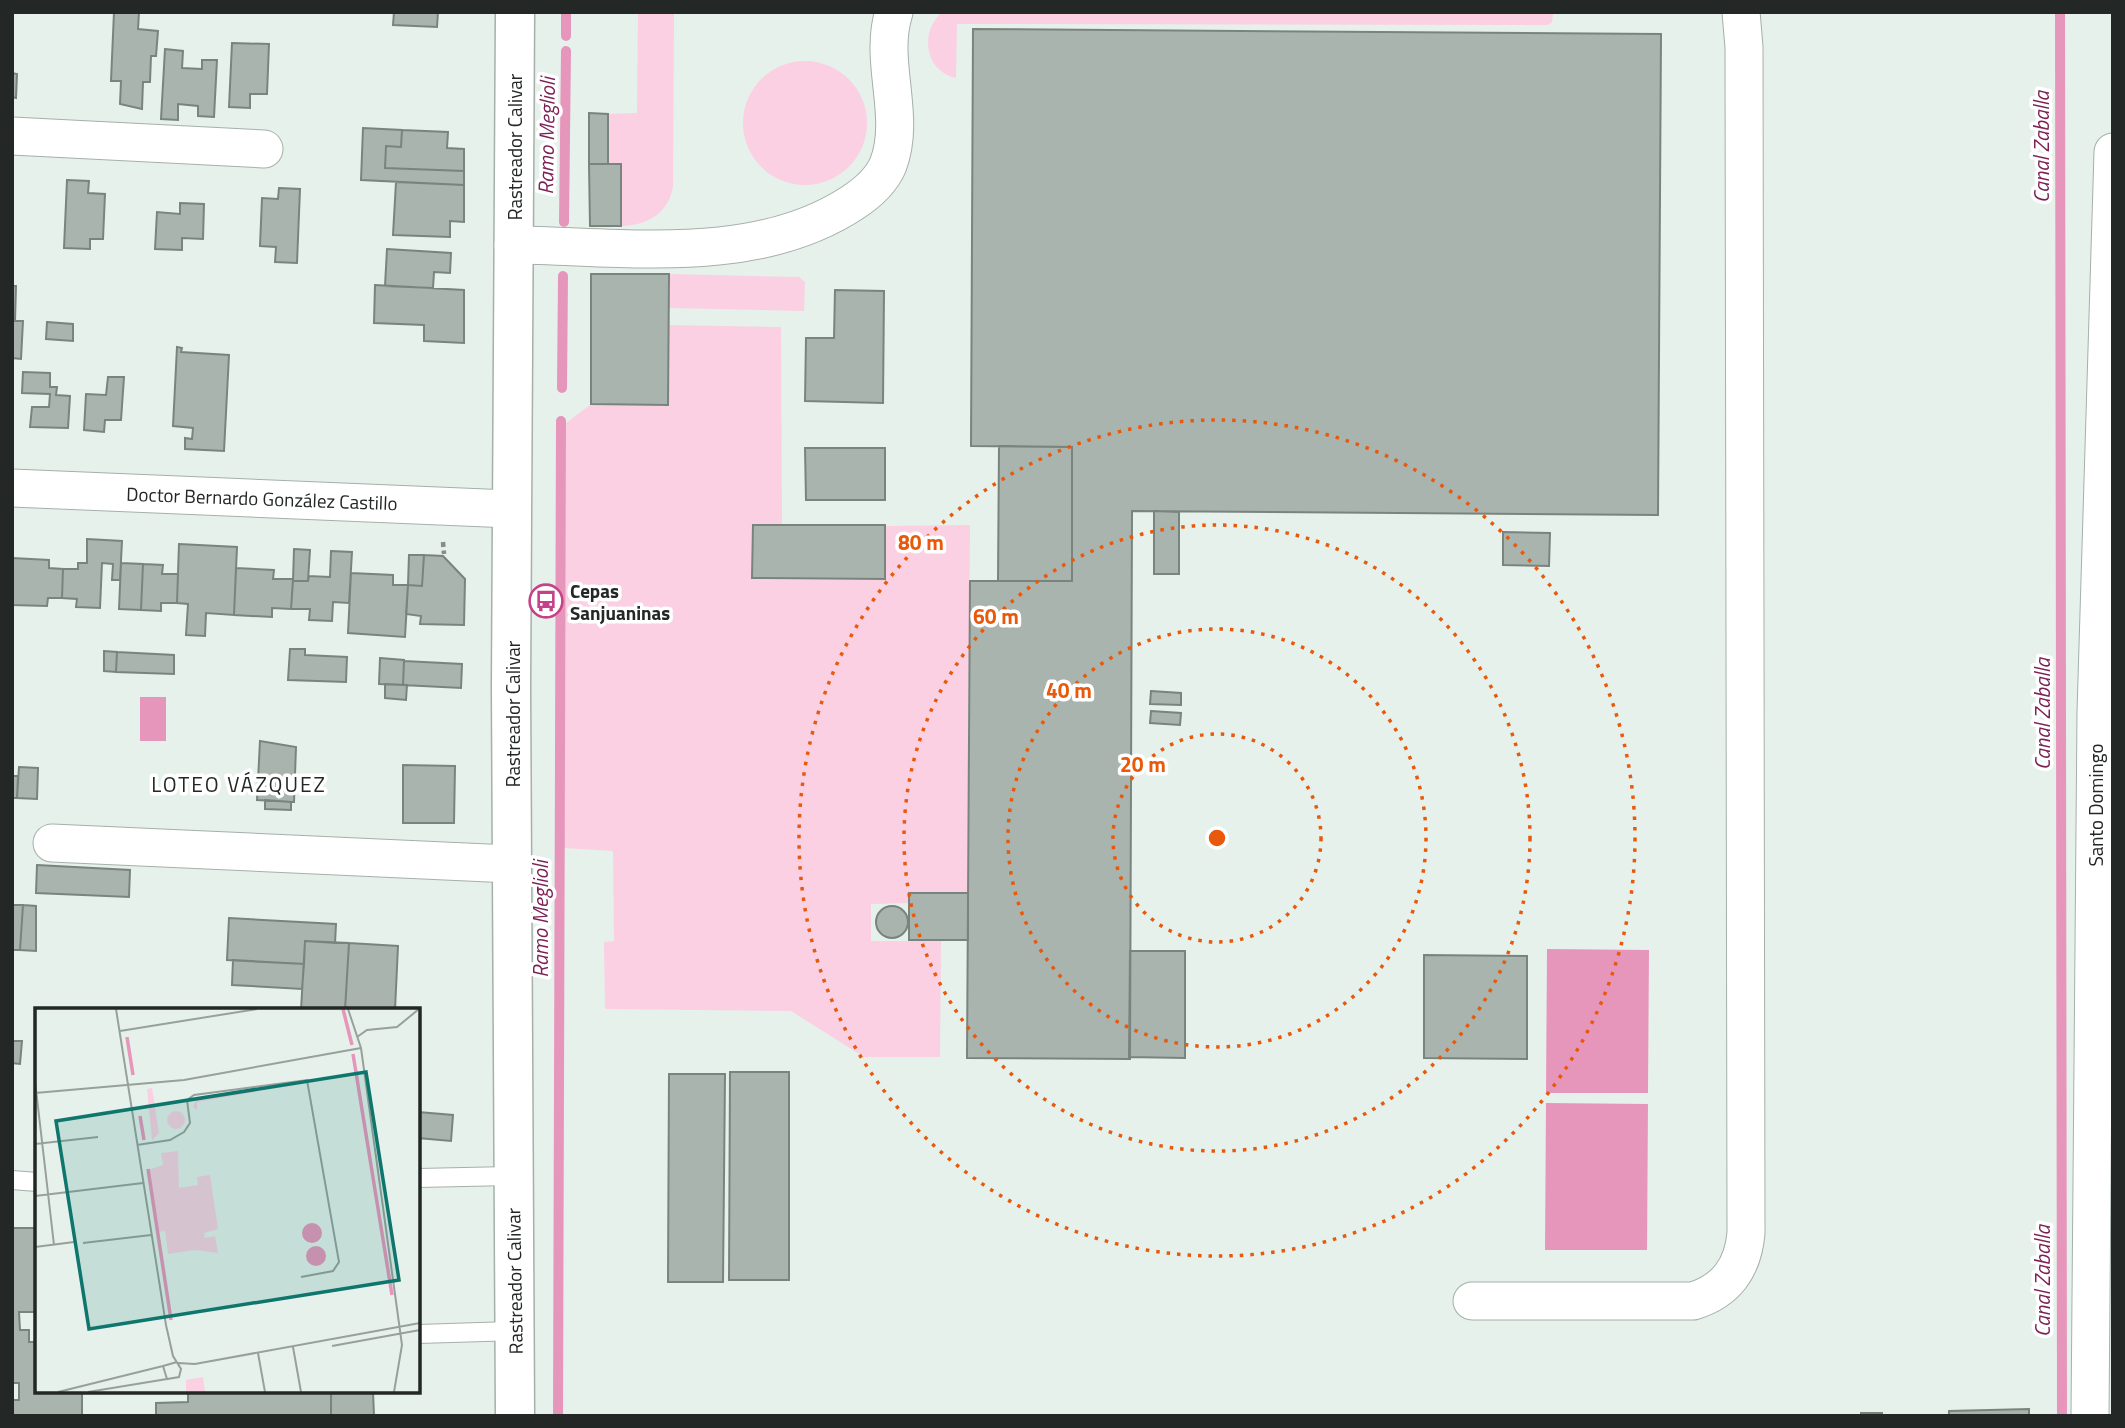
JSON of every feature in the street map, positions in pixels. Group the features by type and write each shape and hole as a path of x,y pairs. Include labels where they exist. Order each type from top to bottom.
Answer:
{"main road":[{"name":"Rastreador Calivar","path":"515,12 511,509 515,1416"}],"street":[{"path":"513,245 627,248 741,244 801,228 843,209 878,181 887,167 891,151 894,98 889,50 894,12"},
{"path":"1472,1301 1693,1301 1711,1296 1727,1283 1742,1256 1746,1205 1744,47 1741,12"},
{"path":"12,136 264,149"},
{"name":"Santo Domingo","path":"2090,1416 2096,712 2113,152"},
{"name":"Doctor Bernardo González Castillo","path":"12,488 511,509"},
{"path":"52,844 512,864"}],"lane":[{"path":"420,1178 512,1176"},
{"path":"12,1181 35,1182"},
{"path":"420,1334 514,1331"}],"shaded area":[{"path":"638,12 674,12 673,186 667,204 656,216 640,223 622,226 622,164 609,163 609,114 637,113"},
{"path":"942,12 1553,14 1552,22 1548,25 957,24 956,78 937,68 929,50 930,30"},
{"path":"805,61 829,66 849,79 862,99 867,123 862,147 849,167 829,180 805,185 781,180 761,167 748,147 743,123 748,99 761,79 781,66"},
{"path":"670,274 799,277 805,282 804,311 669,308"},
{"path":"669,325 781,327 782,525 752,525 752,579 886,580 886,526 970,525 967,892 909,892 909,903 871,904 871,941 941,941 940,1057 864,1057 791,1011 606,1009 604,942 614,941 613,851 564,848 566,423 590,405 668,405"},
{"path":"140,697 166,697 166,741 140,741"},
{"path":"1547,949 1649,950 1648,1093 1546,1093"},
{"path":"1546,1103 1648,1104 1647,1250 1545,1250"}],"building":[{"path":"114,12 139,12 138,29 158,31 156,56 151,56 150,82 143,82 142,109 120,104 121,81 111,81"},
{"path":"394,12 438,12 437,27 393,25"},
{"path":"973,29 1661,34 1658,515 1132,511 1130,1059 967,1058 970,581 1072,581 1072,447 971,446"},
{"path":"232,43 269,44 267,94 250,94 250,108 229,107"},
{"path":"165,49 183,51 182,68 202,69 202,60 217,60 214,117 198,116 198,106 178,104 178,120 161,119"},
{"path":"12,73 17,74 16,98 12,97"},
{"path":"589,113 608,114 608,164 589,164"},
{"path":"363,128 402,130 401,147 386,146 385,168 464,171 464,185 361,180"},
{"path":"402,130 448,132 447,148 464,149 464,171 385,168 386,146 401,147"},
{"path":"589,164 621,164 621,226 590,226"},
{"path":"67,180 89,181 88,193 105,194 103,239 90,239 90,249 64,248"},
{"path":"396,182 464,185 464,222 450,221 450,237 393,235"},
{"path":"279,188 300,189 297,263 275,262 276,247 260,246 262,198 278,199"},
{"path":"180,203 204,204 203,239 182,238 182,250 155,249 157,212 180,214"},
{"path":"387,249 451,253 450,273 434,272 433,288 385,286"},
{"path":"591,274 669,274 668,405 591,404"},
{"path":"375,285 464,290 464,343 424,341 424,325 374,323"},
{"path":"12,286 16,286 15,321 12,321"},
{"path":"835,290 884,291 883,403 805,401 806,338 834,338"},
{"path":"12,321 23,321 21,359 12,358"},
{"path":"47,322 73,324 73,341 46,339"},
{"path":"177,347 182,348 181,352 229,355 224,451 185,449 185,438 192,439 193,428 173,426"},
{"path":"23,372 50,373 50,387 57,387 56,395 70,396 68,428 30,427 32,407 49,407 50,394 22,393"},
{"path":"108,377 124,377 121,420 105,420 104,432 84,430 86,394 106,395"},
{"path":"999,446 1072,447 1072,581 998,581"},
{"path":"805,448 885,448 885,500 806,500"},
{"path":"1154,511 1179,512 1179,574 1154,574"},
{"path":"753,525 885,525 885,579 752,578"},
{"path":"1503,532 1550,533 1549,566 1503,565"},
{"path":"87,539 122,541 120,580 112,580 113,564 102,563 100,608 76,607 77,599 62,598 63,569 78,569 78,563 87,563"},
{"path":"179,544 237,547 234,615 206,613 205,636 186,635 188,604 177,603"},
{"path":"294,549 310,550 308,581 293,581"},
{"path":"331,551 352,552 349,603 333,602 332,621 309,620 310,609 291,609 293,581 308,581 309,576 330,577"},
{"path":"409,555 424,555 422,586 408,585"},
{"path":"424,555 443,556 465,579 464,625 420,624 421,616 406,614 408,585 422,586"},
{"path":"12,558 49,560 49,568 63,569 62,598 48,598 47,606 12,605"},
{"path":"121,563 143,564 141,610 119,609"},
{"path":"143,564 163,565 162,574 178,574 177,603 161,603 161,611 141,610"},
{"path":"236,568 274,570 273,579 293,579 291,609 272,608 272,617 234,615"},
{"path":"351,573 393,575 393,585 408,585 405,637 348,633"},
{"path":"290,649 305,649 305,655 347,657 346,682 288,680"},
{"path":"104,651 117,652 116,672 104,671"},
{"path":"117,652 174,655 174,674 116,672"},
{"path":"380,658 404,660 403,685 379,684"},
{"path":"404,661 462,664 461,688 403,685"},
{"path":"385,684 407,685 406,700 385,698"},
{"path":"1151,691 1181,693 1181,705 1150,704"},
{"path":"1151,711 1181,713 1180,725 1150,723"},
{"path":"260,741 296,747 294,802 257,800"},
{"path":"403,765 455,766 454,823 403,823"},
{"path":"19,767 38,768 37,799 17,798"},
{"path":"12,776 18,776 17,798 12,798"},
{"path":"265,800 291,802 291,810 265,809"},
{"path":"37,865 130,870 129,897 36,893"},
{"path":"909,893 968,893 968,940 909,940"},
{"path":"12,905 23,905 20,950 12,950"},
{"path":"23,905 36,906 36,951 20,950"},
{"path":"892,906 904,910 908,922 904,934 892,938 880,934 876,922 880,910"},
{"path":"229,918 336,924 335,943 305,941 304,964 227,960"},
{"path":"305,941 349,943 345,1008 301,1008"},
{"path":"349,943 398,946 395,1008 345,1008"},
{"path":"1130,951 1185,951 1185,1058 1129,1057"},
{"path":"1424,955 1527,956 1527,1059 1424,1058"},
{"path":"233,960 304,964 302,989 232,985"},
{"path":"12,1041 22,1041 20,1064 12,1063"},
{"path":"730,1072 789,1072 789,1280 729,1280"},
{"path":"669,1074 725,1074 723,1282 668,1282"},
{"path":"420,1112 453,1115 451,1141 420,1138"},
{"path":"12,1228 35,1228 35,1312 19,1312 20,1330 29,1330 29,1342 35,1342 35,1393 82,1393 82,1416 12,1416 12,1400 19,1400 19,1383 12,1383"},
{"path":"188,1393 331,1393 331,1416 156,1416 156,1403 188,1402"},
{"path":"331,1393 373,1393 374,1416 331,1416"},
{"path":"2029,1409 2029,1416 1949,1416 1949,1411"},
{"path":"1861,1413 1882,1413 1882,1416 1861,1416"}],"waterway":[{"name":"Ramo Meglioli","path":"566,12 566,36"},
{"name":"Canal Zaballa","path":"2060,12 2062,1416"},
{"name":"Ramo Meglioli","path":"564,222 566,51"},
{"name":"Ramo Meglioli","path":"562,388 563,276"},
{"name":"Ramo Meglioli","path":"558,1416 561,421"}],"place":[{"name":"Cepas Sanjuaninas","path":"546,601"}],"district":[{"name":"LOTEO VÁZQUEZ","path":"239,784"}]}
